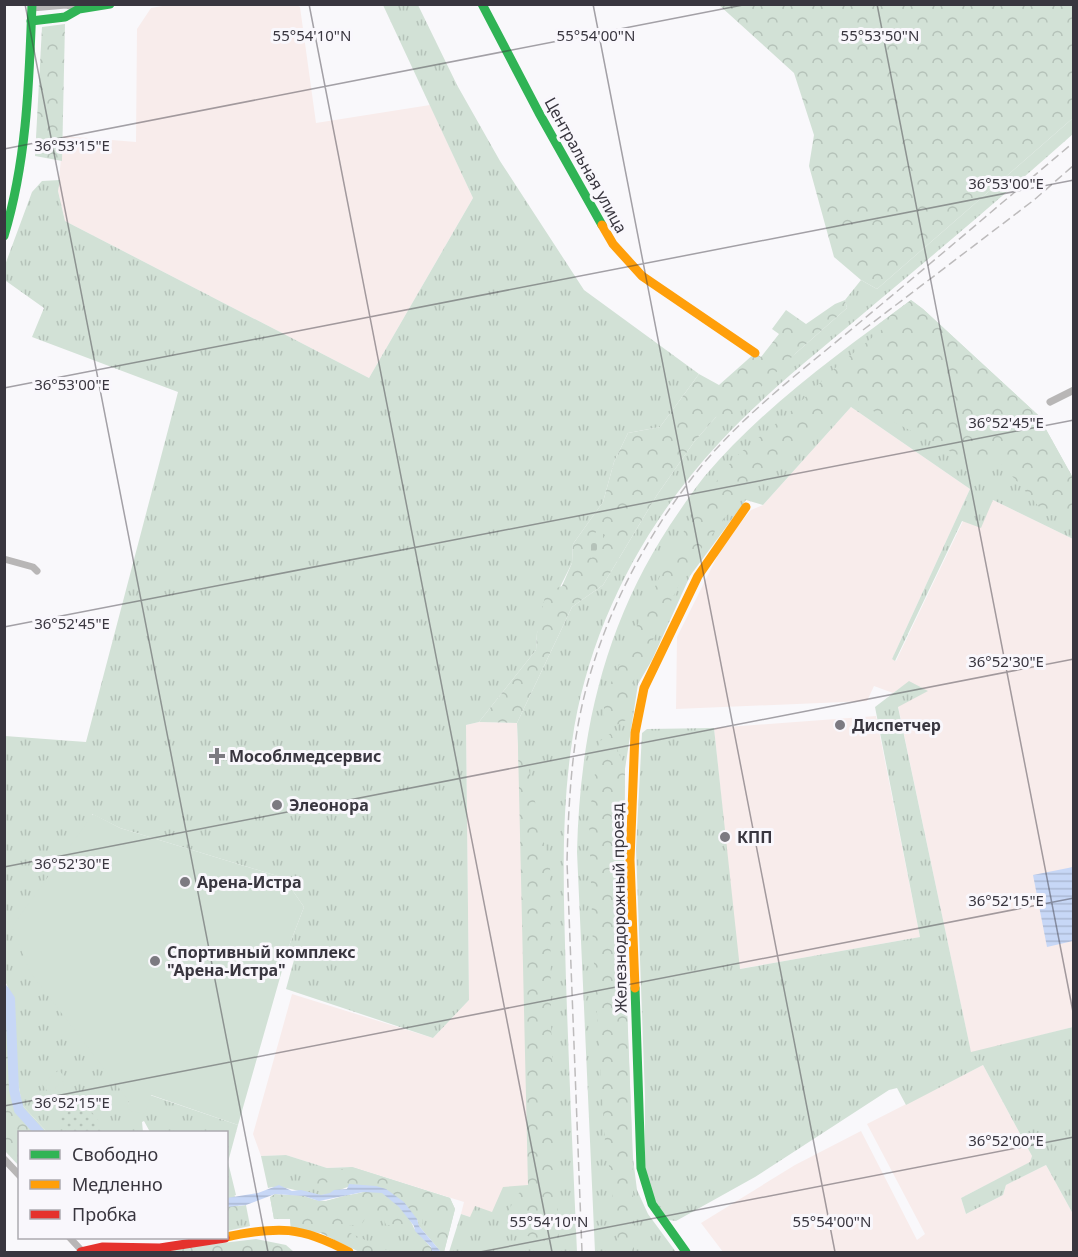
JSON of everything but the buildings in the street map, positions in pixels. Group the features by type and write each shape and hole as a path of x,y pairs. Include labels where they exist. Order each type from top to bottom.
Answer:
{"street":[{"path":"31,21 65,17 79,9 110,4"},
{"name":"Центральная улица","path":"482,4 612,244 642,276 755,353"},
{"path":"4,236 15,202 22,168 32,6 66,5 79,9"},
{"path":"4,200 15,202"},
{"path":"1050,402 1074,390"},
{"name":"Железнодорожный проезд","path":"686,1252 652,1207 644,1189 641,1168 630,860 635,733 644,688 698,576 746,507"},
{"path":"4,559 33,567 37,571"},
{"path":"4,1160 18,1174"},
{"path":"228,1237 261,1230 297,1232 320,1238 349,1252"},
{"path":"71,1239 82,1252 103,1247 120,1250 160,1248 214,1239"}],"shaded area":[{"path":"174,4 295,4 300,7 316,123 430,105 473,198 369,378 65,221 58,191 63,136 136,142 137,29 151,8"},
{"path":"851,407 970,489 892,659 896,661 963,521 993,500 1073,539 1073,1027 971,1053 898,706 927,691 909,682 893,693 874,686 867,701 676,709 677,637 724,543 751,510 763,505"},
{"path":"876,716 920,937 739,969 714,728"},
{"path":"479,722 517,723 527,954 528,1186 492,1212 470,1217 461,1214 464,1202 352,1167 327,1168 286,1155 261,1156 253,1134 292,994 433,1038 469,1000 466,725"},
{"path":"983,1065 1032,1156 1031,1162 961,1198 966,1214 1003,1195 1006,1185 1046,1165 1073,1214 1073,1252 723,1252 701,1223 795,1165 861,1131 917,1240 925,1234 867,1124"}],"green space":[{"path":"383,5 418,5 457,85 500,161 584,290 699,374 660,427 628,433 614,462 603,502 573,544 572,563 537,633 536,650 479,722 466,725 469,1000 433,1038 286,989 297,949 289,946 304,907 284,878 120,828 92,814 129,1101 128,1108 150,1095 238,1125 228,1162 228,1131 149,1131 144,1121 142,1122 143,1131 46,1131 22,1105 17,1076 13,998 5,981 5,736 86,742 178,392 32,337 44,308 6,281 4,282 5,265 32,192 42,181 60,180 58,191 65,221 369,378 473,198"},
{"path":"719,5 1073,5 1073,118 877,289 861,280 834,257 809,166 814,135 794,73"},
{"path":"65,24 62,161 35,156 42,27"},
{"path":"1073,118 1073,134 796,370 737,424 691,475 643,545 605,620 591,660 580,700 568,772 564,831 564,891 577,1252 449,1252 461,1214 470,1217 475,1206 492,1212 503,1187 528,1185 527,954 517,723 572,607 603,585 657,495 694,442 716,417 796,353 847,308 845,300 861,280 877,289"},
{"path":"845,300 847,308 733,414 716,417 694,442 657,495 603,585 572,607 517,723 479,722 536,650 537,633 546,592 562,586 572,563 573,544 603,502 614,462 628,433 660,427 699,374 719,385 755,353 761,357 779,334 772,329 786,310 806,324 835,304"},
{"path":"911,300 1038,415 1073,478 1073,539 993,500 981,528 962,521 895,661 892,659 970,489 851,407 763,505 746,500 690,576 652,660 638,684 625,769 623,919 633,1158 637,1190 648,1214 676,1252 595,1252 577,852 579,808 590,722 612,641 647,563 670,525 704,477 776,404"},
{"path":"911,300 1038,415 1073,478 1073,514 1071,512 1047,516 999,461 978,466 858,403 859,391 852,392 839,409 778,461 738,501 687,567 630,689 626,720 613,727 604,722 604,698 665,565 698,506 734,458 790,412 834,369 885,327 879,324"},
{"path":"597,530 605,535 592,558 584,553"},
{"path":"909,681 928,691 898,707 971,1052 1073,1027 1073,1214 1046,1165 1006,1185 1003,1195 966,1214 961,1198 1030,1162 1032,1156 983,1065 906,1105 897,1088 889,1090 755,1177 676,1221 668,1220 653,1198 645,1168 645,1097 636,849 642,733 647,729 714,728 740,969 920,937 875,707"},
{"path":"611,733 625,769 624,872 616,880 620,948 624,942 628,1019 634,1251 632,1252 619,1252 608,1158 612,1149 605,1142 593,948 589,820 599,742"},
{"path":"524,743 540,828 550,865 551,1023 559,1243 514,1233 505,1217 517,1195 528,1185 518,747"},
{"name":"Спортивный комплекс \"Арена-Истра\"","path":"93,814 120,828 284,878 304,907 289,946 238,1125 151,1095 145,1114 131,1111 127,1108 129,1101 30,972 12,927"},
{"path":"4,981 13,998 17,1076 22,1105 46,1131 18,1131 18,1165 5,1151"},
{"path":"59,1070 66,1079 48,1092 42,1084"},
{"path":"62,1083 77,1103 63,1113 49,1093"},
{"path":"83,1101 105,1129 66,1131 59,1119"},
{"path":"286,1155 327,1168 352,1167 450,1198 455,1209 444,1252 441,1252 419,1226 417,1219 361,1184 324,1195 279,1187 268,1188 261,1156"},
{"path":"228,1162 236,1195 228,1198"},
{"path":"352,1167 450,1198 455,1209 444,1252 441,1252 431,1238 431,1233 440,1222 434,1210 426,1210 421,1205 417,1206 423,1230 417,1219 386,1189 349,1184 342,1180 317,1184 315,1176"},
{"path":"363,1192 378,1192 388,1196 413,1226 415,1231 395,1233 398,1225 386,1225 382,1215 367,1216 361,1225 350,1225 348,1232 391,1252 360,1252 321,1233 291,1228 290,1219 274,1219 270,1197 275,1194 304,1196 326,1201"},
{"path":"382,1193 435,1252 360,1252 321,1233 291,1228 290,1219 274,1219 270,1197 326,1201 347,1195"},
{"path":"228,1194 234,1194 241,1215 228,1232"},
{"path":"246,1205 250,1226 228,1231 232,1207"},
{"path":"421,1237 435,1252 405,1252"},
{"path":"256,1239 286,1245 294,1252 148,1252"}],"water":[{"path":"1073,867 1073,941 1047,947 1033,875"},
{"path":"349,1184 386,1189 404,1202 417,1219 419,1226 441,1252 432,1251 399,1207 382,1193 363,1192 319,1201 304,1196 275,1194 246,1205 228,1207 228,1198 258,1193 279,1185 292,1191 301,1190 321,1195 334,1190 347,1189"}],"waterway":[{"path":"4,990 10,999 14,1090 19,1110 38,1131"}],"railway":[{"path":"582,1252 567,862 569,815 574,752 583,701 593,666 619,598 635,565 674,503 713,452 733,431 776,392 1074,142"},
{"path":"863,330 1034,200 1074,165"}],"traffic: fast":[{"path":"4,236 18,179 26,121 32,4"},
{"path":"31,21 65,17 79,9 110,4"},
{"path":"482,4 539,113 602,225"},
{"path":"635,988 641,1168 652,1204 686,1252"}],"traffic: slow":[{"path":"602,225 613,244 642,276 755,353"},
{"path":"635,988 630,860 635,733 644,688 698,576 746,507"},
{"path":"228,1237 260,1231 289,1231 317,1237 349,1252"}],"traffic: jam":[{"path":"81,1252 103,1247 160,1248 218,1239"}],"place":[{"name":"Диспетчер","path":"840,725"},
{"name":"Мособлмедсервис","path":"217,756"},
{"name":"Элеонора","path":"277,805"},
{"name":"КПП","path":"725,837"},
{"name":"Арена-Истра","path":"185,882"},
{"name":"Спортивный комплекс \"Арена-Истра\"","path":"155,961"}]}
